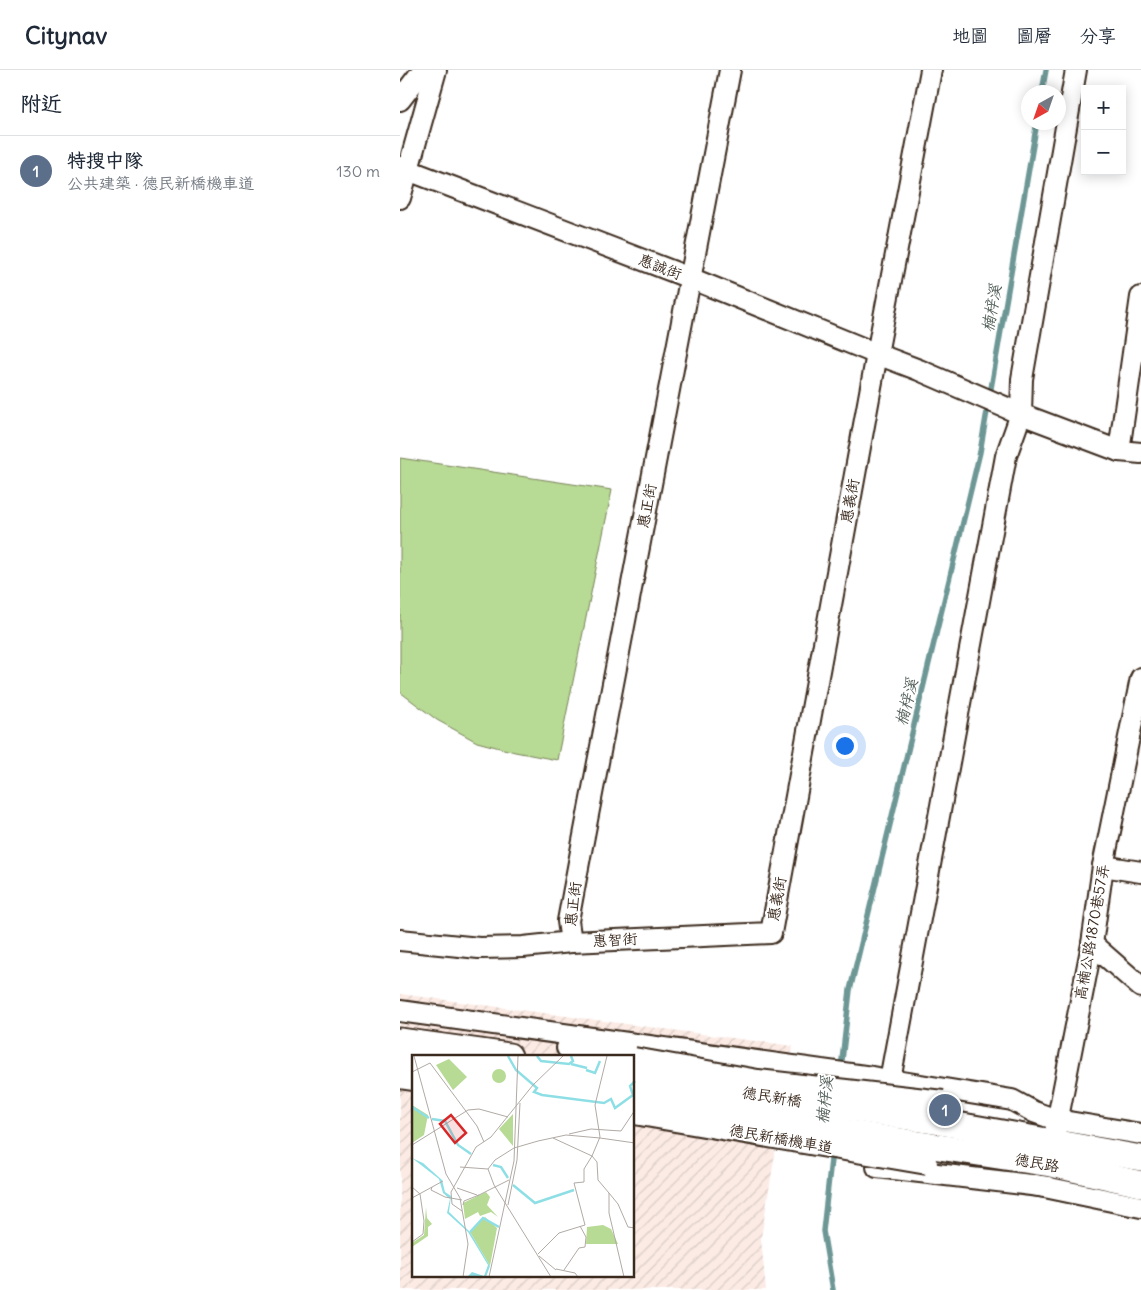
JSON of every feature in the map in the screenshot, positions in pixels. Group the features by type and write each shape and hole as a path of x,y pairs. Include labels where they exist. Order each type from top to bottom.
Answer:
{"street":[{"path":"400,100 423,70"},
{"path":"400,198 404,169 436,70"},
{"name":"惠正街","path":"571,942 568,921 730,70"},
{"name":"惠義街","path":"771,933 931,70"},
{"path":"1053,1153 877,1166 881,1078 1006,456 1021,414 1022,378 1076,70"},
{"name":"惠誠街","path":"404,169 690,278 918,370 1021,414 1119,451 1141,453"},
{"path":"1119,451 1141,298"},
{"name":"高楠公路1870巷57弄","path":"1053,1153 1092,944 1103,866 1140,683"},
{"path":"1103,866 1141,872"},
{"name":"惠智街","path":"400,940 480,948 771,933"},
{"path":"1092,944 1141,987"},
{"path":"400,1011 881,1078 1012,1100 1034,1112"},
{"path":"400,1024 615,1055"},
{"path":"400,1041 502,1055"},
{"path":"635,1058 942,1112 1034,1112"},
{"name":"德民新橋","path":"635,1075 942,1112"},
{"name":"德民新橋","path":"635,1098 930,1155"},
{"name":"德民路","path":"942,1112 1141,1184"},
{"name":"德民路","path":"1034,1112 1053,1153 1141,1207"},
{"name":"德民新橋機車道","path":"635,1114 930,1155"},
{"name":"德民路","path":"1053,1153 1141,1134"},
{"name":"德民路","path":"930,1155 1053,1153 1141,1158"}],"shaded area":[{"path":"400,994 793,1046 761,1238 766,1290 400,1290"}],"green space":[{"path":"400,458 612,490 557,760 477,742 437,720 400,692"}],"waterway":[{"name":"楠梓溪","path":"1043,85 1046,70"},
{"name":"楠梓溪","path":"841,1069 850,990 980,452 1036,130"},
{"name":"楠梓溪","path":"832,1151 823,1231 833,1290"}],"place":[{"name":"特搜中隊","path":"945,1110"}]}
